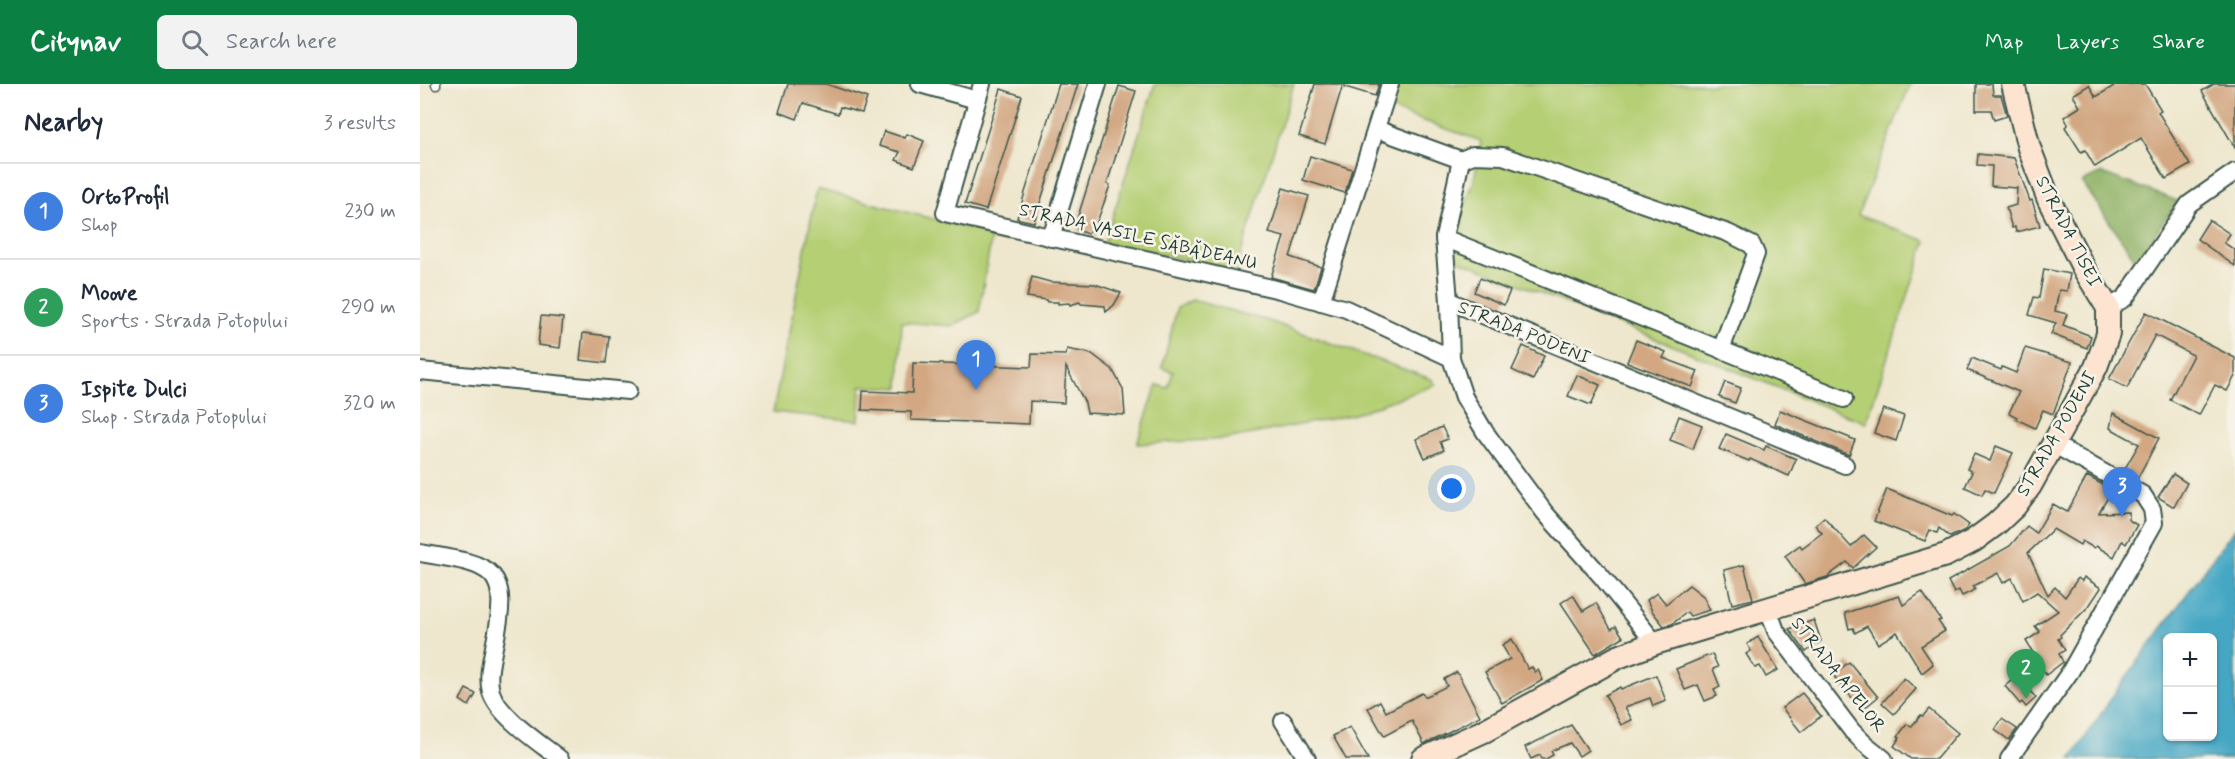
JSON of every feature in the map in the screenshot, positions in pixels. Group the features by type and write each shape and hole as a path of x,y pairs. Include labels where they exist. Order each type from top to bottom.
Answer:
{"main road":[{"name":"STRADA TISEI","path":"2013,84 2029,148 2049,200 2084,269 2108,308"},
{"name":"STRADA PODENI","path":"1423,759 1484,731 1618,657 1655,643 1946,555 1973,541 2015,506 2055,445 2104,348 2108,334 2108,308"}],"street":[{"path":"920,84 980,92"},
{"path":"1051,238 1098,84"},
{"path":"1321,302 1390,84"},
{"name":"STRADA VASILE SĂBĂDEANU","path":"980,92 945,213 1280,290 1346,309 1451,358"},
{"path":"1376,129 1461,160 1473,155 1503,156 1728,233 1752,245 1756,254 1721,350"},
{"path":"1449,302 1444,238 1461,160"},
{"path":"2108,308 2126,298 2189,204 2235,172"},
{"path":"1444,238 1844,399"},
{"name":"STRADA PODENI","path":"1655,643 1545,513 1485,432 1464,397 1451,358 1449,302 1845,465"},
{"path":"420,371 628,391"},
{"path":"2009,759 2070,672 2154,523 2152,509 2143,495 2055,445"},
{"path":"420,553 469,561 486,569 496,580 502,596 501,618 488,675 492,694 503,712 560,759"},
{"name":"STRADA APELOR","path":"1768,609 1776,631 1852,730 1866,754 1884,759"},
{"path":"1283,721 1307,759"}],"green space":[{"path":"1155,84 1294,84 1236,270 1104,243"},
{"path":"1394,84 1910,84 1858,215 1926,241 1866,423 1446,255 1474,181 1481,141 1387,108"},
{"path":"2102,173 2178,201 2136,261 2082,182"},
{"path":"817,189 992,234 979,312 952,326 902,322 899,388 861,386 859,421 773,412"},
{"path":"1192,300 1269,321 1431,379 1436,385 1351,415 1226,439 1137,444 1157,385 1168,388 1173,372 1162,368 1177,308"}],"water":[{"path":"2235,528 2235,759 2071,759 2116,691"}],"building":[{"path":"788,84 826,84 867,98 862,113 840,107 838,114 803,103 797,119 779,112"},
{"path":"1059,84 1078,84 1034,222 1020,219 1017,218"},
{"path":"1315,84 1343,84 1325,144 1299,136"},
{"path":"1345,84 1379,84 1375,96 1345,87"},
{"path":"1976,84 1992,84 1993,95 2001,95 2007,116 1994,120 1991,110 1976,110"},
{"path":"2117,84 2145,84 2161,110 2158,112 2190,165 2166,179 2141,138 2095,167 2085,150 2081,152 2065,127 2068,124 2064,117 2080,107 2073,95 2089,85 2096,97"},
{"path":"2214,84 2235,84 2235,148 2202,91"},
{"path":"1119,86 1136,91 1107,184 1110,185 1105,200 1093,233 1089,231 1088,234 1077,230 1078,227 1075,226"},
{"path":"1001,89 1022,96 986,210 965,204"},
{"path":"884,131 905,138 907,134 924,141 914,167 896,160 900,152 879,146"},
{"path":"1978,154 2014,158 2030,201 2032,200 2040,226 2016,232 2015,227 2012,228 2006,208 2016,205 2017,188 1991,186 1992,166 1977,165"},
{"path":"1310,156 1352,169 1345,193 1303,180"},
{"path":"1283,188 1309,196 1290,257 1321,267 1314,289 1271,277 1284,237 1269,233"},
{"path":"2209,220 2230,234 2224,243 2235,250 2235,266 2197,239"},
{"path":"2044,269 2070,274 2067,291 2059,290 2055,311 2067,314 2063,325 2091,336 2087,348 2051,334 2056,323 2029,315 2034,297 2039,298"},
{"path":"1032,277 1050,282 1095,284 1121,293 1114,305 1106,312 1105,306 1081,304 1080,302 1070,305 1069,303 1058,304 1058,302 1027,297"},
{"path":"1480,278 1510,291 1504,305 1474,292"},
{"path":"2146,312 2235,358 2235,376 2227,391 2215,385 2199,415 2170,400 2193,355 2155,335 2127,388 2109,379"},
{"path":"541,316 563,318 560,348 538,345"},
{"path":"583,333 609,336 606,363 580,360"},
{"path":"1636,340 1666,352 1663,358 1698,371 1692,387 1627,362"},
{"path":"1523,346 1544,356 1533,380 1512,370"},
{"path":"2025,348 2072,362 2053,414 2043,410 2035,428 2009,413 2019,392 1967,370 1972,358 2001,370 2002,367 2016,373"},
{"path":"1067,349 1092,354 1112,369 1123,389 1125,415 1087,413 1085,403 1066,367 1064,403 1030,401 1029,424 911,420 911,412 862,410 863,391 912,393 913,363 1031,367 1032,354 1066,355"},
{"path":"1577,375 1600,385 1591,405 1568,396"},
{"path":"1725,382 1741,388 1735,403 1719,397"},
{"path":"1883,409 1904,416 1896,441 1874,433"},
{"path":"1780,410 1855,440 1849,455 1775,424"},
{"path":"2113,413 2159,438 2137,479 2123,472 2139,444 2110,428"},
{"path":"1679,416 1702,425 1693,449 1670,440"},
{"path":"1442,427 1448,439 1440,442 1444,450 1425,458 1416,439"},
{"path":"1726,434 1764,450 1766,446 1796,459 1789,476 1750,459 1749,461 1719,449"},
{"path":"1996,446 2013,453 1994,493 1985,489 1982,495 1965,487 1972,472 1967,469 1974,454 1990,461"},
{"path":"2173,474 2187,483 2174,507 2158,497"},
{"path":"2087,476 2112,490 2099,513 2129,512 2129,520 2137,525 2126,544 2122,541 2114,557 2082,541 2080,545 2053,529 2028,553 2048,595 2055,587 2065,597 2078,578 2082,581 2084,577 2101,588 2089,606 2060,635 2058,639 2065,650 2059,654 2063,662 2046,675 2026,641 2040,632 2035,626 2058,611 2037,592 2023,601 2012,578 2003,583 1998,573 1973,586 1975,590 1962,596 1959,590 1954,593 1948,581 2010,546 2027,526 2036,533 2053,504 2067,512"},
{"path":"1887,489 1952,516 1954,514 1969,525 1965,530 1950,537 1939,528 1937,533 1930,530 1925,541 1874,521"},
{"path":"1824,517 1851,547 1864,535 1876,547 1853,568 1847,562 1827,577 1805,584 1785,556 1800,545 1802,548 1822,533 1815,525"},
{"path":"1744,565 1753,599 1732,604 1724,570"},
{"path":"1689,585 1703,596 1710,610 1690,616 1687,612 1672,624 1664,626 1652,611 1647,600 1657,593 1666,604"},
{"path":"1922,592 1941,620 1938,621 1945,631 1921,646 1933,664 1922,673 1897,632 1878,644 1867,626 1855,633 1853,628 1849,629 1845,613 1899,596 1903,605"},
{"path":"1573,595 1583,611 1596,603 1611,629 1616,626 1623,637 1595,654 1561,603"},
{"path":"1814,620 1821,641 1806,652 1789,629"},
{"path":"1758,637 1778,670 1766,677 1760,666 1755,668 1746,654 1751,651 1747,644"},
{"path":"1512,639 1528,669 1532,667 1535,672 1538,670 1543,680 1502,703 1485,672 1510,659 1502,645"},
{"path":"1712,654 1718,667 1713,669 1720,687 1714,690 1717,696 1705,701 1698,685 1685,690 1676,669"},
{"path":"1849,662 1878,697 1862,710 1833,675"},
{"path":"1457,672 1480,716 1424,744 1412,721 1384,736 1368,708 1380,701 1386,712 1422,693 1425,697 1447,686 1444,679"},
{"path":"1656,675 1666,701 1653,706 1650,698 1625,707 1632,720 1621,725 1605,695 1620,687 1621,689"},
{"path":"2017,676 2036,698 2026,707 2022,702 2020,704 2005,686"},
{"path":"1904,678 1916,689 1894,714 1882,703"},
{"path":"466,689 476,694 469,706 460,700"},
{"path":"1802,693 1821,716 1801,732 1782,708"},
{"path":"1929,709 1958,733 1936,759 1911,759 1894,746 1907,724 1911,727"},
{"path":"2002,719 2017,729 2009,740 1995,730"},
{"path":"1571,725 1588,750 1579,756 1570,743 1551,751 1553,755 1546,759 1542,759 1540,755 1531,759 1525,747"},
{"path":"1350,727 1368,759 1346,759 1333,736"}],"place":[{"name":"OrtoProfil","path":"976,390"},
{"name":"Ispite Dulci","path":"2122,517"},
{"name":"Moove","path":"2026,699"}]}
